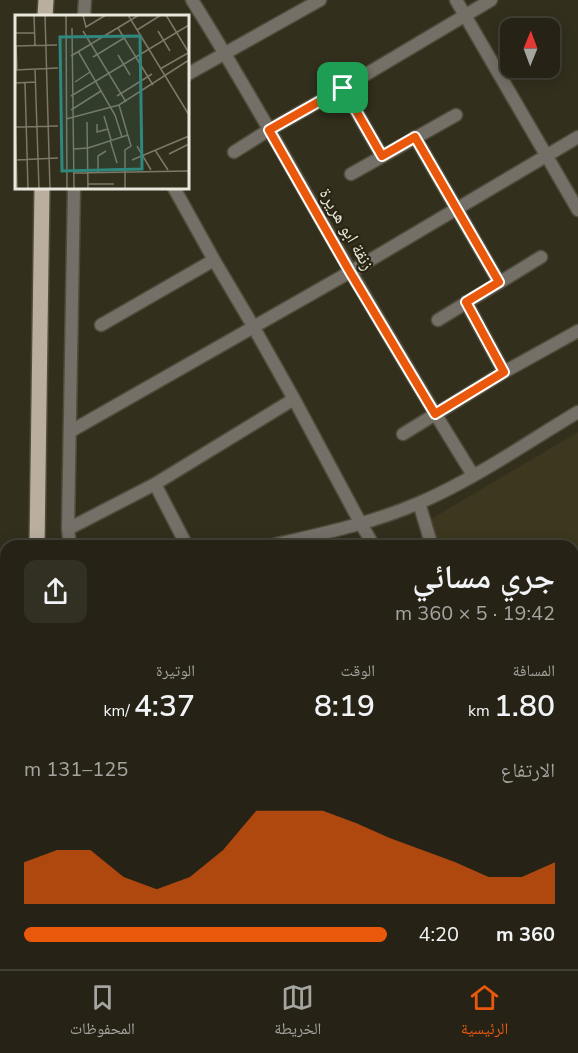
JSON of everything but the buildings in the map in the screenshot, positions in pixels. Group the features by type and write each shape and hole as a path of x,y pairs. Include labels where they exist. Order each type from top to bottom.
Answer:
{"main road":[{"path":"45,15 46,0"},
{"path":"37,540 42,189"}],"street":[{"path":"84,15 85,0"},
{"name":"زنقة ابو هريرة","path":"192,0 225,53 350,272 473,476"},
{"path":"189,73 320,0"},
{"path":"456,0 578,210"},
{"path":"234,152 491,0"},
{"path":"343,88 382,156"},
{"path":"351,174 456,115"},
{"path":"415,137 499,282"},
{"path":"71,431 350,272 578,137"},
{"path":"69,540 74,189"},
{"path":"175,189 294,399 370,540"},
{"path":"438,320 541,257"},
{"path":"100,325 214,260"},
{"path":"466,302 504,372"},
{"path":"403,434 504,372 578,331"},
{"path":"68,529 155,484 294,399"},
{"path":"294,540 360,524 419,503 473,476 578,412"},
{"path":"155,484 184,540"},
{"path":"419,503 430,540"}],"shaded area":[{"path":"578,432 578,540 438,540 431,519"}],"route":[{"path":"343,88 382,156 415,137 499,282 466,302 504,372 435,414 269,130 343,88"}]}
